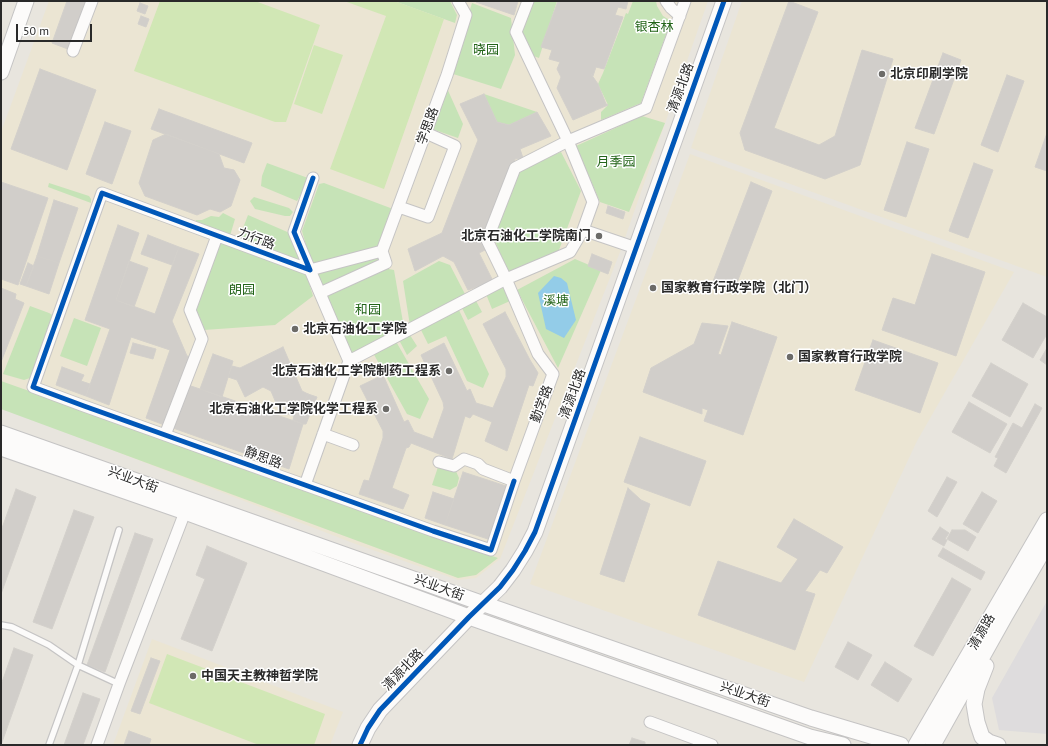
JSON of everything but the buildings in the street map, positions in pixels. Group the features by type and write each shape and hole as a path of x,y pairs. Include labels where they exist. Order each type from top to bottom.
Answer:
{"main road":[{"path":"1,72 26,1"},
{"name":"清源北路","path":"360,745 368,728 380,710 469,617 500,587 513,570 535,532 724,1"},
{"name":"兴业大街","path":"1,432 484,604 811,718 901,745"},
{"name":"兴业大街","path":"1,448 185,512 469,617 810,737 843,745"},
{"name":"清源路","path":"916,745 1047,520"},
{"name":"清源路","path":"933,745 1047,544"},
{"path":"998,745 989,742 982,736 977,722 974,704 977,689 1005,616"},
{"path":"810,737 828,745"}],"street":[{"path":"74,51 92,1"},
{"name":"学思路","path":"320,293 386,263 382,251 447,75 466,15 458,1"},
{"path":"305,485 349,361 506,279 570,252 583,230 593,202 568,141 516,32 528,1"},
{"path":"666,1 680,16"},
{"path":"506,279 487,240 515,168 568,141 646,108 685,1"},
{"path":"399,207 428,217 454,146 426,133"},
{"name":"力行路","path":"313,178 294,232 349,361"},
{"name":"力行路","path":"102,193 310,270"},
{"name":"静思路","path":"102,193 33,387 434,531 491,550 514,481"},
{"path":"583,230 636,248"},
{"path":"165,435 202,339 190,310 217,236"},
{"path":"310,270 382,251"},
{"name":"勤学路","path":"506,279 538,354 553,374 514,481"},
{"path":"324,434 353,445"},
{"path":"439,462 454,466 464,459 478,464 483,469 514,481"},
{"path":"97,745 185,512"},
{"path":"650,722 712,745"}],"lane":[{"path":"49,745 78,665 119,530"},
{"path":"1,625 12,627 49,645 78,665 119,684"}],"shaded area":[{"name":"北京石油化工学院","path":"49,1 708,1 620,252 500,559 476,578 458,580 353,543 1,407 1,132"},
{"name":"北京印刷学院","path":"742,1 1047,1 1047,277 691,148"},
{"name":"国家教育行政学院","path":"690,154 1014,272 917,441 804,682 530,584"},
{"path":"1047,601 1047,734 999,730 992,698"},
{"name":"中国天主教神哲学院","path":"152,639 343,712 330,745 113,745"}],"green space":[{"path":"160,1 255,1 320,25 286,122 275,122 134,71"},
{"path":"344,1 394,1 444,19 384,189 330,169 386,16"},
{"path":"394,1 450,1 457,15 455,23"},
{"path":"532,1 557,1 539,58 531,55 520,32"},
{"name":"银杏林","path":"633,1 656,1 657,6 663,16 671,21 641,103 601,120 601,112 608,105 598,84 626,13 628,14"},
{"name":"晓园","path":"472,3 511,18 515,55 501,89 450,73"},
{"path":"314,45 343,55 322,114 294,104"},
{"path":"446,86 463,124 458,138 432,129"},
{"path":"484,94 537,112 509,125 497,122"},
{"name":"月季园","path":"642,116 665,123 629,212 600,202 576,146"},
{"path":"561,152 581,191 556,258 508,272 493,236 519,169"},
{"path":"267,163 308,178 308,182 297,201 261,186 262,176"},
{"path":"49,183 89,196 91,203 48,187"},
{"path":"324,183 393,209 379,247 312,266 302,231 319,184"},
{"path":"254,197 289,208 293,212 290,216 285,216 255,209 250,201"},
{"path":"223,213 235,219 229,239 194,226 196,220 202,220 211,216 219,217"},
{"path":"248,215 292,234 301,256 297,261 238,241"},
{"name":"朗园","path":"219,241 306,273 313,296 275,325 204,330 195,311"},
{"path":"382,251 386,263 320,293 310,270"},
{"name":"溪塘","path":"575,259 601,270 558,368 517,290"},
{"path":"439,261 450,265 466,296 410,326 403,281"},
{"name":"和园","path":"383,268 394,270 404,328 352,353 325,295"},
{"path":"504,286 510,301 492,309 486,294"},
{"path":"475,299 482,312 468,320 461,306"},
{"path":"30,306 54,316 30,378 24,380 3,374"},
{"path":"458,308 489,374 483,388 467,381 446,336 428,344 419,326"},
{"path":"74,318 101,328 87,366 60,356"},
{"path":"408,332 417,346 407,355 398,338"},
{"path":"394,338 429,399 420,419 407,414 372,351"},
{"path":"1,381 498,558 476,575 458,578 1,409"},
{"path":"439,464 455,469 459,478 457,486 450,490 432,485"},
{"path":"167,654 325,714 314,745 259,745 149,703"}],"water":[{"path":"554,276 561,278 567,283 576,320 564,338 546,329 538,293"}],"cycle path":[{"path":"360,745 368,728 380,710 469,617 500,587 513,570 535,532 724,1"},
{"path":"313,178 294,232 310,270 102,193 33,387 433,531 491,550 514,481"}],"place":[{"name":"北京印刷学院","path":"882,74"},
{"name":"北京石油化工学院南门","path":"599,236"},
{"name":"国家教育行政学院（北门）","path":"653,288"},
{"name":"北京石油化工学院","path":"295,329"},
{"name":"国家教育行政学院","path":"790,357"},
{"name":"北京石油化工学院制药工程系","path":"449,371"},
{"name":"北京石油化工学院化学工程系","path":"386,409"},
{"name":"中国天主教神哲学院","path":"193,676"}]}
